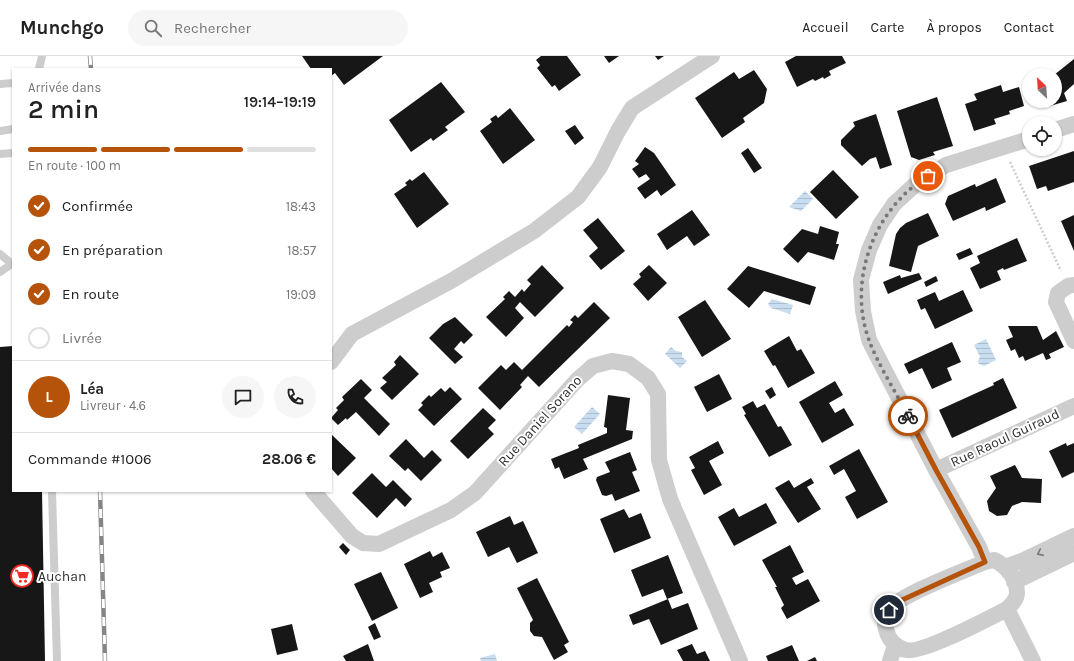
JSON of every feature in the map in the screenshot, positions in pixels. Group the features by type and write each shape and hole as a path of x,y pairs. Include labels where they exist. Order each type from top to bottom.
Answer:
{"street":[{"path":"332,361 352,334 451,281 521,239 578,197 600,167 618,131 632,108 712,56"},
{"path":"1062,128 1074,124"},
{"path":"985,562 979,547 936,470 869,340 863,311 861,280 869,250 880,225 894,204 918,182 946,165 1022,141"},
{"path":"1071,286 1058,293 1056,302 1074,341"},
{"name":"Rue Daniel Sorano","path":"313,492 352,536 363,542 379,544 451,510 475,493 577,380 593,366 612,361 630,364 648,378 658,394 658,460 668,492 740,661"},
{"name":"Rue Raoul Guiraud","path":"936,470 1074,406"},
{"path":"1005,567 1024,560 1074,536"},
{"path":"1014,582 1074,553"},
{"path":"994,560 1002,563 1005,567 1014,582 1017,593 1014,602 1007,609 923,655 895,645 886,630 884,620 889,610 902,600 985,562 994,560"},
{"path":"1007,609 1033,661"},
{"path":"890,661 895,645"}],"lane":[{"path":"39,68 42,56"},
{"path":"0,84 12,83"},
{"path":"0,131 12,130"},
{"path":"0,154 12,153"},
{"path":"0,254 12,263 0,272"},
{"path":"52,492 57,661"}],"path":[{"path":"1003,147 1071,286"}],"water":[{"path":"805,191 813,199 801,211 789,207"},
{"path":"772,299 793,305 790,314 771,308 768,304"},
{"path":"986,339 996,360 984,366 979,364 978,361 980,357 974,345"},
{"path":"671,347 676,351 682,352 682,357 687,361 680,368 665,354"},
{"path":"592,407 600,414 582,434 574,427"},
{"path":"495,654 497,661 481,661 480,658"}],"building":[{"path":"302,56 383,56 344,85 335,73 332,75 332,68 310,68"},
{"path":"541,56 567,56 581,75 559,91 555,85 552,87 537,68 540,65 536,60"},
{"path":"604,56 619,56 609,63"},
{"path":"655,56 664,56 658,60"},
{"path":"796,56 842,56 846,63 829,71 831,75 824,79 823,77 815,81 813,79 797,87 785,62"},
{"path":"1074,59 1074,84 1064,93 1067,101 1062,102 1062,69"},
{"path":"754,70 767,89 764,103 743,118 745,122 722,138 695,98 734,72 739,79"},
{"path":"441,82 465,112 445,127 448,130 433,141 431,138 411,152 389,120"},
{"path":"1001,85 1003,92 1019,87 1022,98 1022,107 1009,111 1010,114 994,119 996,124 974,131 965,104 977,100 974,94"},
{"path":"937,97 953,146 933,152 935,155 919,160 911,157 897,111"},
{"path":"510,108 535,140 503,164 480,131 492,122 490,119 496,115 498,118"},
{"path":"876,114 892,165 880,169 876,157 870,159 862,166 841,145 841,140 855,126 853,122"},
{"path":"575,125 584,138 575,145 565,131"},
{"path":"645,147 654,153 676,185 661,196 657,190 645,199 637,188 650,179 646,174 639,178 632,169 639,164 635,161"},
{"path":"748,148 762,168 754,173 741,153"},
{"path":"1074,151 1074,182 1048,191 1046,186 1037,189 1029,166"},
{"path":"833,170 859,197 836,219 810,192"},
{"path":"424,172 449,204 417,228 394,194 407,185 405,183 410,179 412,181"},
{"path":"996,178 1006,202 986,211 985,207 953,221 945,204 948,196 975,184 976,187"},
{"path":"692,210 710,235 694,246 687,236 667,250 657,234"},
{"path":"928,213 939,236 918,246 911,272 889,266 896,234 900,228 906,223"},
{"path":"1074,215 1074,251 1061,221"},
{"path":"598,218 625,251 601,270 589,256 598,248 583,230"},
{"path":"820,226 839,232 836,244 839,244 834,260 808,252 798,263 783,249 802,229 818,234"},
{"path":"1017,238 1027,261 1004,270 1003,268 997,271 1001,280 980,289 970,268 980,263 977,256"},
{"path":"970,248 973,254 959,260 956,254"},
{"path":"542,265 564,288 535,317 520,302 515,308 524,318 506,337 486,317 505,299 503,297 509,291 515,297 522,289 524,292 531,284 527,280"},
{"path":"649,265 667,283 648,301 633,284 641,277 639,274"},
{"path":"748,266 816,287 810,305 764,291 749,308 727,289"},
{"path":"919,273 922,279 888,294 883,282 900,275 901,278"},
{"path":"936,276 938,281 926,287 924,282"},
{"path":"963,290 973,311 935,329 925,308 921,310 917,300 935,292 939,301"},
{"path":"705,300 731,339 702,357 678,317"},
{"path":"594,302 610,318 539,387 528,376 520,385 522,387 500,410 478,388 501,365 506,370 514,362 522,370 567,325 569,327 573,322 570,320 575,315 578,318"},
{"path":"455,317 473,335 464,344 461,341 454,349 463,357 455,364 429,338 443,324"},
{"path":"1008,326 1037,326 1043,340 1056,331 1064,347 1049,354 1051,358 1046,360 1043,353 1025,361 1023,356 1019,358 1015,349 1011,351 1006,340 1013,337"},
{"path":"789,336 797,351 801,349 815,373 788,388 775,365 773,366 764,351"},
{"path":"952,342 961,362 947,368 952,380 932,389 922,368 909,374 904,364"},
{"name":"Auchan","path":"12,346 12,492 42,492 45,661 0,661 0,347"},
{"path":"400,355 419,374 392,400 380,388 387,382 382,378 396,365 394,362"},
{"path":"719,374 732,399 707,412 694,387"},
{"path":"1003,378 1017,408 952,438 939,410 994,385 993,383"},
{"path":"361,379 372,390 364,398 390,424 379,436 356,412 347,420 346,418 338,425 332,419 332,417 338,410 336,408 344,400 342,397"},
{"path":"835,381 843,395 829,403 835,413 844,408 854,425 822,443 799,402"},
{"path":"450,387 462,399 434,426 418,410 423,405 421,403 429,395 431,397 441,388 445,392"},
{"path":"772,387 776,395 770,399 765,391"},
{"path":"608,395 630,398 626,430 633,431 632,439 583,459 588,469 564,479 559,467 555,469 551,459 579,448 578,445 607,433 607,428 604,427"},
{"path":"753,401 757,408 765,404 778,427 781,426 792,445 769,457 744,415 746,414 742,407"},
{"path":"483,408 496,420 488,428 494,434 468,459 450,441"},
{"path":"332,435 356,458 338,476 332,469"},
{"path":"406,439 424,458 432,450 442,460 421,481 408,468 405,471 389,456"},
{"path":"718,441 724,453 709,461 722,485 704,495 691,470 695,468 689,457"},
{"path":"1066,443 1067,446 1074,443 1074,472 1062,478 1049,451"},
{"path":"859,449 888,502 857,519 845,497 856,491 844,469 834,475 829,466"},
{"path":"630,452 637,470 632,472 640,491 615,501 612,494 606,496 602,495 596,480 597,477 610,472 605,462"},
{"path":"1015,465 1022,478 1042,479 1041,503 1022,502 1012,506 1007,515 997,516 989,511 987,501 996,488 990,476"},
{"path":"372,473 386,487 393,480 412,499 405,507 396,498 377,518 352,493"},
{"path":"811,478 814,483 807,487 821,509 798,523 775,488 789,480 794,488"},
{"path":"766,503 777,523 734,546 718,517 734,508 739,517"},
{"path":"624,509 629,518 641,513 651,538 614,553 600,519"},
{"path":"510,516 514,525 523,521 538,553 517,563 509,547 488,557 476,532"},
{"path":"343,543 350,550 346,555 339,547"},
{"path":"790,545 804,572 792,578 796,585 808,579 820,601 787,619 781,608 784,605 775,587 777,587 762,560"},
{"path":"430,551 433,557 442,552 450,568 440,572 442,577 429,583 433,592 420,598 404,564"},
{"path":"668,555 683,593 667,599 663,589 642,597 631,570"},
{"path":"381,572 398,608 372,621 354,584"},
{"path":"537,578 569,642 564,645 568,652 554,660 542,637 534,636 530,631 530,623 533,620 517,588"},
{"path":"668,599 672,609 688,603 698,629 661,645 649,619 633,625 629,615"},
{"path":"375,623 381,637 374,640 368,627"},
{"path":"292,624 298,650 277,655 271,629"},
{"path":"368,644 374,661 346,661 343,656"},
{"path":"692,644 697,654 705,651 710,661 683,661 677,650"},
{"path":"792,645 799,661 768,661 766,656"},
{"path":"815,657 817,661 807,661"}],"railway":[{"path":"90,56 91,68"},
{"path":"100,492 105,661"}],"way so far":[{"path":"908,416 869,340 863,311 861,280 869,250 880,225 894,204 918,182 928,176"}],"place":[{"name":"Auchan","path":"22,576"}],"route":[{"path":"889,610 902,600 985,562 979,547 908,416"}]}
